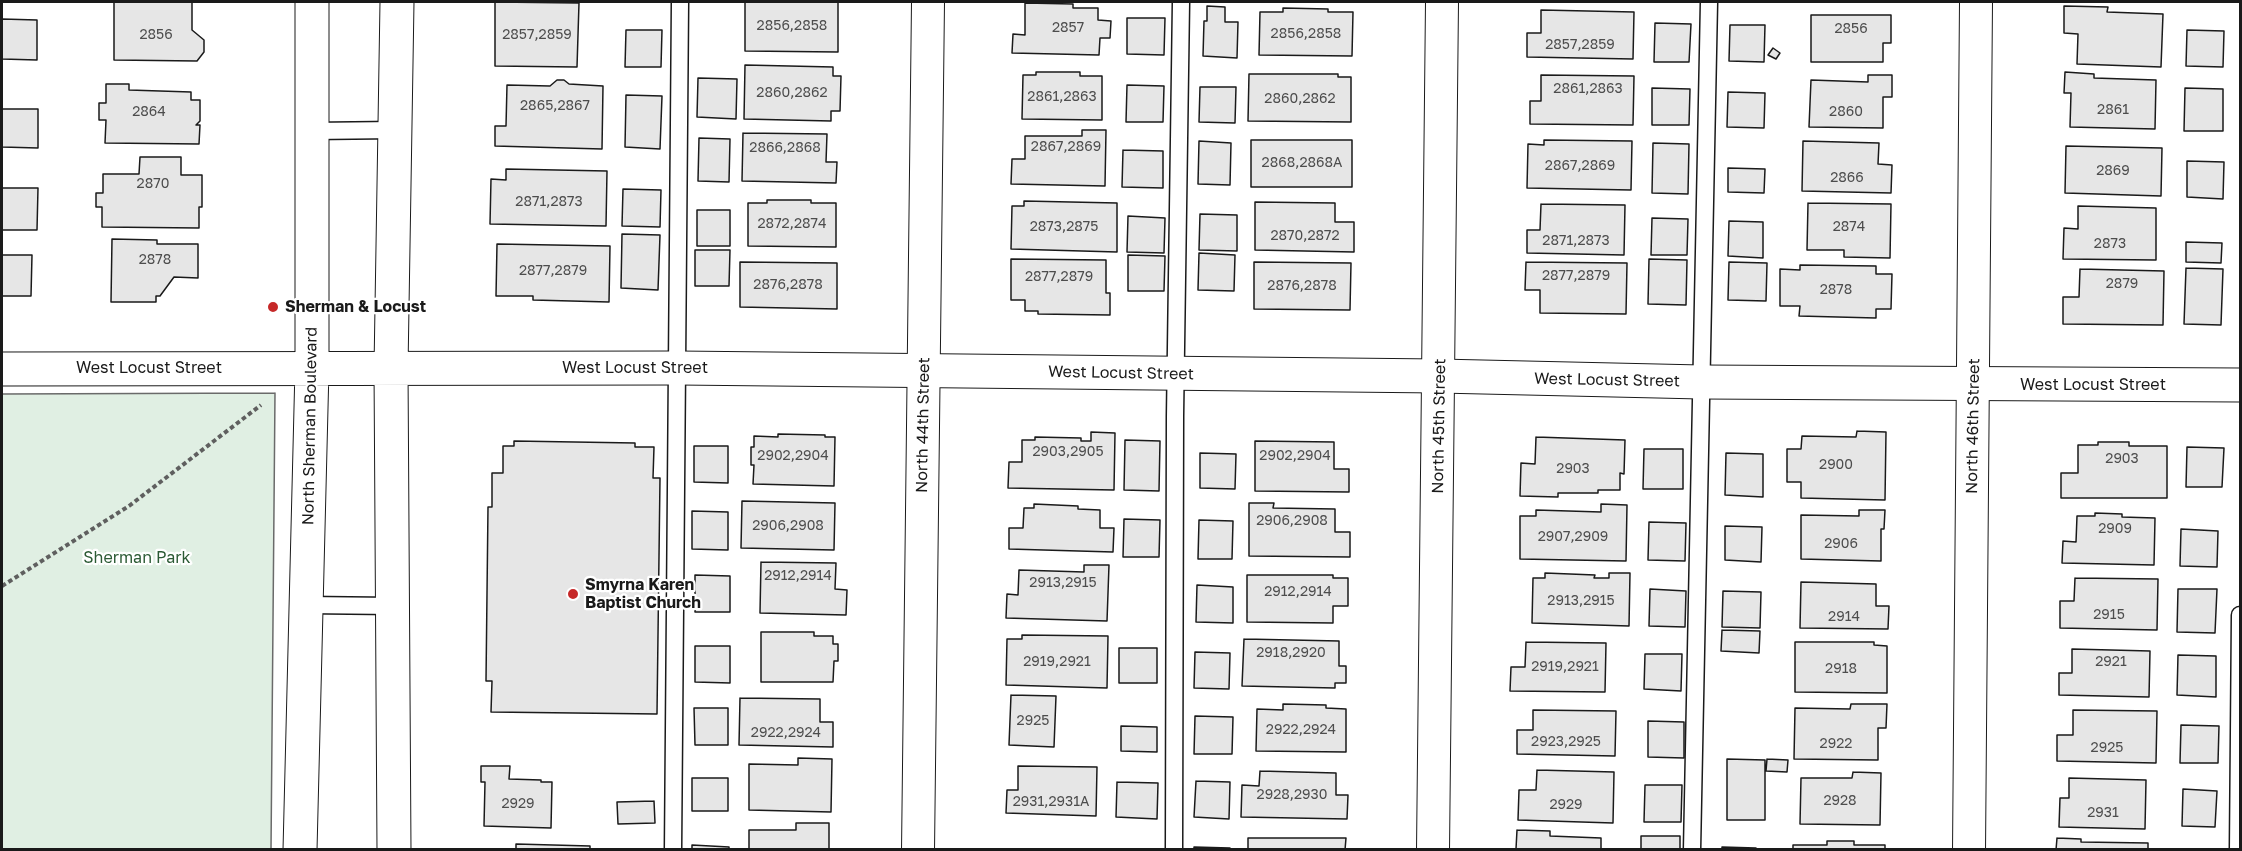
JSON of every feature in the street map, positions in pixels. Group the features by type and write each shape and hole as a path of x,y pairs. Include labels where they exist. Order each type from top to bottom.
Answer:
{"street":[{"name":"North Sherman Boulevard","path":"300,849 312,368 312,2"},
{"path":"394,849 391,368 397,2"},
{"name":"North 44th Street","path":"918,849 928,2"},
{"name":"North 45th Street","path":"1433,849 1442,2"},
{"name":"North 46th Street","path":"1969,849 1976,2"},
{"name":"West Locust Street","path":"2,369 678,368 1439,376 1701,382 2241,385"}],"lane":[{"path":"673,849 680,2"},
{"path":"1174,849 1175,374 1181,2"},
{"path":"1692,849 1709,2"},
{"path":"312,131 395,130"},
{"path":"306,605 393,606"},
{"path":"2238,849 2241,615"}],"path":[{"path":"2,586 129,506 262,404"}],"green space":[{"name":"Sherman Park","path":"275,393 271,849 2,849 2,394"}],"building":[{"path":"114,2 192,2 192,30 204,40 204,52 197,61 114,60"},
{"path":"495,2 579,3 577,67 495,66"},
{"path":"745,2 838,2 838,52 745,51"},
{"path":"1025,3 1073,4 1073,8 1098,8 1098,20 1111,21 1110,38 1100,38 1099,55 1012,53 1013,34 1025,35"},
{"path":"1207,6 1225,7 1225,22 1238,22 1237,58 1203,56"},
{"path":"2064,6 2108,7 2107,12 2163,14 2161,67 2077,64 2078,34 2064,33"},
{"path":"1283,8 1353,12 1352,56 1259,55 1260,12 1283,12"},
{"path":"1541,10 1634,12 1633,59 1527,57 1527,33 1541,33"},
{"path":"1811,15 1891,15 1891,43 1883,43 1883,62 1811,62"},
{"path":"1127,18 1165,18 1164,55 1127,54"},
{"path":"2,19 37,20 37,60 2,59"},
{"path":"1655,23 1691,24 1689,62 1654,62"},
{"path":"1730,25 1765,25 1764,62 1729,61"},
{"path":"626,30 662,30 661,67 625,67"},
{"path":"2187,30 2224,31 2223,67 2186,66"},
{"path":"1773,48 1780,53 1776,59 1768,55"},
{"path":"745,65 833,67 833,76 841,76 840,111 831,111 831,121 744,119"},
{"path":"1036,72 1080,72 1080,76 1102,76 1102,120 1022,119 1023,75 1036,75"},
{"path":"2065,72 2094,74 2094,78 2156,80 2155,129 2070,127 2071,93 2064,93"},
{"path":"1249,74 1338,74 1338,77 1351,77 1351,122 1248,121"},
{"path":"1541,75 1634,76 1633,125 1530,124 1530,101 1541,101"},
{"path":"1868,75 1892,75 1892,97 1883,97 1883,128 1809,127 1811,80 1868,82"},
{"path":"698,78 737,79 736,119 697,117"},
{"path":"557,80 564,80 569,84 603,86 602,149 495,146 495,126 506,126 507,85 550,86"},
{"path":"106,84 129,84 129,90 191,92 191,100 200,100 200,121 196,125 200,125 199,144 105,143 106,120 99,120 99,103 106,103"},
{"path":"1127,85 1164,86 1163,122 1126,122"},
{"path":"1200,87 1236,87 1235,123 1199,122"},
{"path":"1652,88 1690,89 1689,125 1652,125"},
{"path":"2185,88 2223,89 2223,131 2184,131"},
{"path":"1728,92 1765,93 1764,128 1727,127"},
{"path":"626,95 662,96 660,149 625,147"},
{"path":"2,109 38,109 38,148 2,147"},
{"path":"1082,130 1106,130 1105,186 1011,184 1012,159 1025,159 1025,136 1082,136"},
{"path":"743,133 827,134 826,162 837,162 836,183 742,181"},
{"path":"699,138 730,139 729,182 698,181"},
{"path":"1251,140 1352,140 1352,187 1251,187"},
{"path":"1544,140 1632,141 1631,190 1527,188 1528,144 1544,145"},
{"path":"1199,141 1231,143 1230,185 1198,184"},
{"path":"1803,141 1879,143 1878,164 1892,165 1891,193 1802,191"},
{"path":"1653,143 1689,144 1688,194 1652,193"},
{"path":"2066,146 2162,148 2161,196 2065,193"},
{"path":"1123,150 1163,151 1163,188 1122,187"},
{"path":"140,157 181,157 181,175 202,175 202,207 199,207 199,228 102,227 102,207 96,207 96,193 103,193 103,174 139,174"},
{"path":"2187,161 2224,162 2223,199 2187,197"},
{"path":"1728,168 1765,169 1764,193 1728,192"},
{"path":"506,169 607,171 606,226 490,224 491,179 506,180"},
{"path":"2,188 38,188 37,230 2,230"},
{"path":"623,189 661,190 660,227 622,226"},
{"path":"767,200 811,200 811,203 836,203 836,247 748,246 748,203 767,203"},
{"path":"1024,201 1117,203 1117,252 1011,249 1012,206 1024,206"},
{"path":"1255,202 1335,203 1335,222 1354,222 1354,252 1255,250"},
{"path":"1808,203 1891,204 1890,258 1844,257 1844,250 1807,250"},
{"path":"1541,204 1625,205 1624,255 1527,253 1527,230 1540,230"},
{"path":"2078,206 2156,208 2156,260 2063,259 2064,228 2078,229"},
{"path":"697,210 730,210 730,246 697,246"},
{"path":"1200,214 1237,215 1237,251 1199,250"},
{"path":"1128,216 1165,218 1164,253 1127,252"},
{"path":"1652,218 1688,219 1687,255 1651,255"},
{"path":"1729,221 1763,222 1763,258 1728,256"},
{"path":"622,234 660,235 658,290 621,288"},
{"path":"112,239 157,240 157,244 198,244 198,278 174,277 160,296 156,296 156,302 111,302"},
{"path":"2186,242 2222,243 2221,263 2186,262"},
{"path":"497,244 610,246 609,302 533,300 533,296 496,296"},
{"path":"695,250 730,250 729,286 695,286"},
{"path":"1199,253 1235,255 1234,291 1198,290"},
{"path":"2,255 32,255 31,296 2,296"},
{"path":"1128,255 1165,256 1164,291 1128,291"},
{"path":"1011,259 1106,260 1106,293 1110,293 1110,315 1038,314 1038,311 1025,311 1025,300 1011,300"},
{"path":"1649,259 1687,260 1686,305 1648,304"},
{"path":"740,262 837,263 837,309 740,307"},
{"path":"1254,262 1351,263 1350,310 1254,309"},
{"path":"1526,262 1627,263 1626,314 1540,313 1540,290 1525,290"},
{"path":"1729,262 1767,263 1766,301 1728,300"},
{"path":"1800,265 1876,266 1876,274 1892,274 1891,309 1876,309 1876,318 1799,316 1800,306 1780,306 1780,269 1800,270"},
{"path":"2186,268 2223,269 2221,325 2184,324"},
{"path":"2080,269 2164,271 2163,325 2063,324 2063,297 2079,297"},
{"path":"1857,431 1886,432 1885,500 1801,498 1801,482 1787,482 1787,449 1801,449 1802,436 1856,437"},
{"path":"1091,432 1115,433 1114,490 1008,488 1009,462 1022,462 1022,440 1035,440 1035,437 1081,438 1081,441 1091,441"},
{"path":"778,434 835,437 834,486 753,484 754,465 751,465 751,447 754,447 754,436 778,437"},
{"path":"1536,437 1625,440 1624,474 1620,473 1620,490 1598,490 1598,493 1558,493 1558,497 1520,496 1521,463 1535,464"},
{"path":"1125,440 1160,441 1159,491 1124,490"},
{"name":"Smyrna Karen Baptist Church","path":"514,441 635,443 635,447 654,447 653,478 660,478 657,714 491,712 492,681 486,681 488,507 492,507 492,473 503,473 503,446 514,446"},
{"path":"1255,441 1334,442 1334,469 1349,469 1349,492 1255,491"},
{"path":"2098,442 2129,442 2129,446 2167,446 2167,498 2061,498 2061,473 2078,473 2078,445 2098,445"},
{"path":"694,446 728,446 728,483 694,482"},
{"path":"2187,447 2224,448 2222,487 2186,487"},
{"path":"1644,449 1683,449 1683,489 1643,489"},
{"path":"1200,453 1236,454 1235,489 1200,488"},
{"path":"1726,453 1763,454 1763,497 1725,495"},
{"path":"742,501 835,503 834,550 741,548"},
{"path":"1249,503 1274,503 1273,508 1335,509 1335,532 1350,532 1350,557 1249,556"},
{"path":"1034,504 1078,506 1078,509 1100,510 1100,528 1114,528 1113,552 1009,549 1009,528 1023,528 1024,508 1034,508"},
{"path":"1601,504 1627,505 1626,561 1520,559 1520,516 1536,516 1536,510 1601,512"},
{"path":"1859,510 1885,510 1884,529 1881,529 1881,561 1801,559 1801,515 1859,516"},
{"path":"692,511 728,512 728,550 692,549"},
{"path":"2095,513 2155,518 2154,565 2062,563 2063,541 2076,542 2077,516 2095,516"},
{"path":"1124,519 1160,520 1159,557 1123,557"},
{"path":"1199,520 1233,521 1232,559 1198,559"},
{"path":"1649,522 1686,523 1685,561 1648,560"},
{"path":"1725,526 1762,527 1761,562 1725,560"},
{"path":"2181,529 2218,531 2217,567 2180,566"},
{"path":"761,562 836,563 835,589 847,590 846,615 760,613"},
{"path":"1084,565 1109,565 1107,621 1006,618 1007,594 1018,595 1019,570 1084,572"},
{"path":"1545,573 1595,575 1594,578 1609,578 1609,573 1630,573 1629,626 1532,623 1533,578 1545,578"},
{"path":"695,575 730,576 730,612 695,612"},
{"path":"1247,575 1333,575 1333,578 1348,578 1348,606 1333,606 1333,623 1247,622"},
{"path":"2075,578 2158,579 2157,630 2060,628 2060,601 2074,601"},
{"path":"1801,582 1876,584 1876,606 1889,606 1888,629 1800,628"},
{"path":"1197,585 1233,587 1233,623 1196,622"},
{"path":"1650,589 1686,591 1685,627 1649,626"},
{"path":"2178,589 2217,589 2215,633 2177,632"},
{"path":"1723,591 1761,592 1760,628 1722,627"},
{"path":"1722,630 1760,631 1759,653 1721,651"},
{"path":"761,632 814,632 814,636 833,636 833,644 838,644 838,661 834,661 833,682 761,682"},
{"path":"1022,635 1108,636 1107,688 1006,685 1007,639 1022,639"},
{"path":"1244,639 1339,641 1339,666 1346,666 1346,683 1335,683 1335,688 1242,686"},
{"path":"1526,642 1606,643 1605,692 1510,691 1511,667 1525,667"},
{"path":"1795,642 1874,642 1874,645 1887,646 1887,693 1795,692"},
{"path":"695,646 730,646 730,683 695,682"},
{"path":"1119,648 1157,648 1157,683 1119,683"},
{"path":"2072,649 2150,651 2149,697 2059,695 2059,673 2072,673"},
{"path":"1195,652 1230,653 1229,689 1194,688"},
{"path":"1645,654 1682,654 1681,691 1644,689"},
{"path":"2178,655 2216,656 2216,697 2177,695"},
{"path":"1011,695 1056,696 1054,747 1009,745"},
{"path":"740,698 820,699 820,722 833,722 833,747 739,745"},
{"path":"1283,704 1326,705 1326,708 1346,709 1346,752 1256,751 1257,709 1283,710"},
{"path":"1851,704 1887,704 1886,728 1878,728 1878,760 1794,759 1795,708 1850,709"},
{"path":"694,708 728,708 728,745 695,745"},
{"path":"1533,710 1616,711 1615,756 1517,754 1517,730 1533,730"},
{"path":"2073,710 2157,711 2156,763 2057,761 2057,735 2073,735"},
{"path":"1195,716 1233,717 1232,754 1194,754"},
{"path":"1648,721 1684,722 1684,758 1648,757"},
{"path":"2181,725 2219,726 2218,763 2180,763"},
{"path":"1121,726 1157,727 1157,752 1121,751"},
{"path":"798,758 832,759 831,812 749,810 749,764 798,765"},
{"path":"1727,759 1765,760 1765,820 1727,820"},
{"path":"1767,759 1788,760 1787,772 1766,771"},
{"path":"481,766 510,766 509,779 552,782 551,828 484,826 485,782 481,782"},
{"path":"1018,766 1097,767 1096,816 1006,813 1007,790 1018,790"},
{"path":"1537,770 1614,772 1613,823 1518,820 1519,790 1536,790"},
{"path":"1260,771 1336,773 1336,795 1348,795 1347,819 1241,817 1242,785 1259,786"},
{"path":"1853,772 1881,773 1880,825 1800,824 1801,778 1852,778"},
{"path":"692,778 728,778 728,811 692,811"},
{"path":"2069,778 2146,780 2145,829 2059,827 2060,798 2069,798"},
{"path":"1196,781 1230,782 1229,819 1194,817"},
{"path":"1117,782 1158,783 1157,819 1116,817"},
{"path":"1645,785 1682,785 1681,822 1644,822"},
{"path":"2183,789 2217,791 2215,827 2182,826"},
{"path":"654,801 655,823 618,824 617,802"},
{"path":"796,823 829,823 829,850 749,850 749,830 796,830"},
{"path":"1517,830 1550,831 1550,836 1601,838 1601,850 1516,849"},
{"path":"1641,836 1680,836 1680,850 1641,850"},
{"path":"1248,838 1346,838 1345,850 1248,850"},
{"path":"2057,838 2081,839 2081,842 2148,843 2148,850 2056,850"},
{"path":"1827,841 1854,841 1854,845 1885,845 1885,850 1793,850 1793,845 1827,845"},
{"path":"516,844 590,846 590,850 516,850"},
{"path":"692,845 729,847 729,850 692,850"},
{"path":"1194,847 1230,848 1230,850 1194,850"},
{"path":"1722,847 1756,848 1756,850 1722,850"}],"place":[{"name":"Sherman & Locust","path":"273,307"},
{"name":"Smyrna Karen Baptist Church","path":"573,594"}]}
